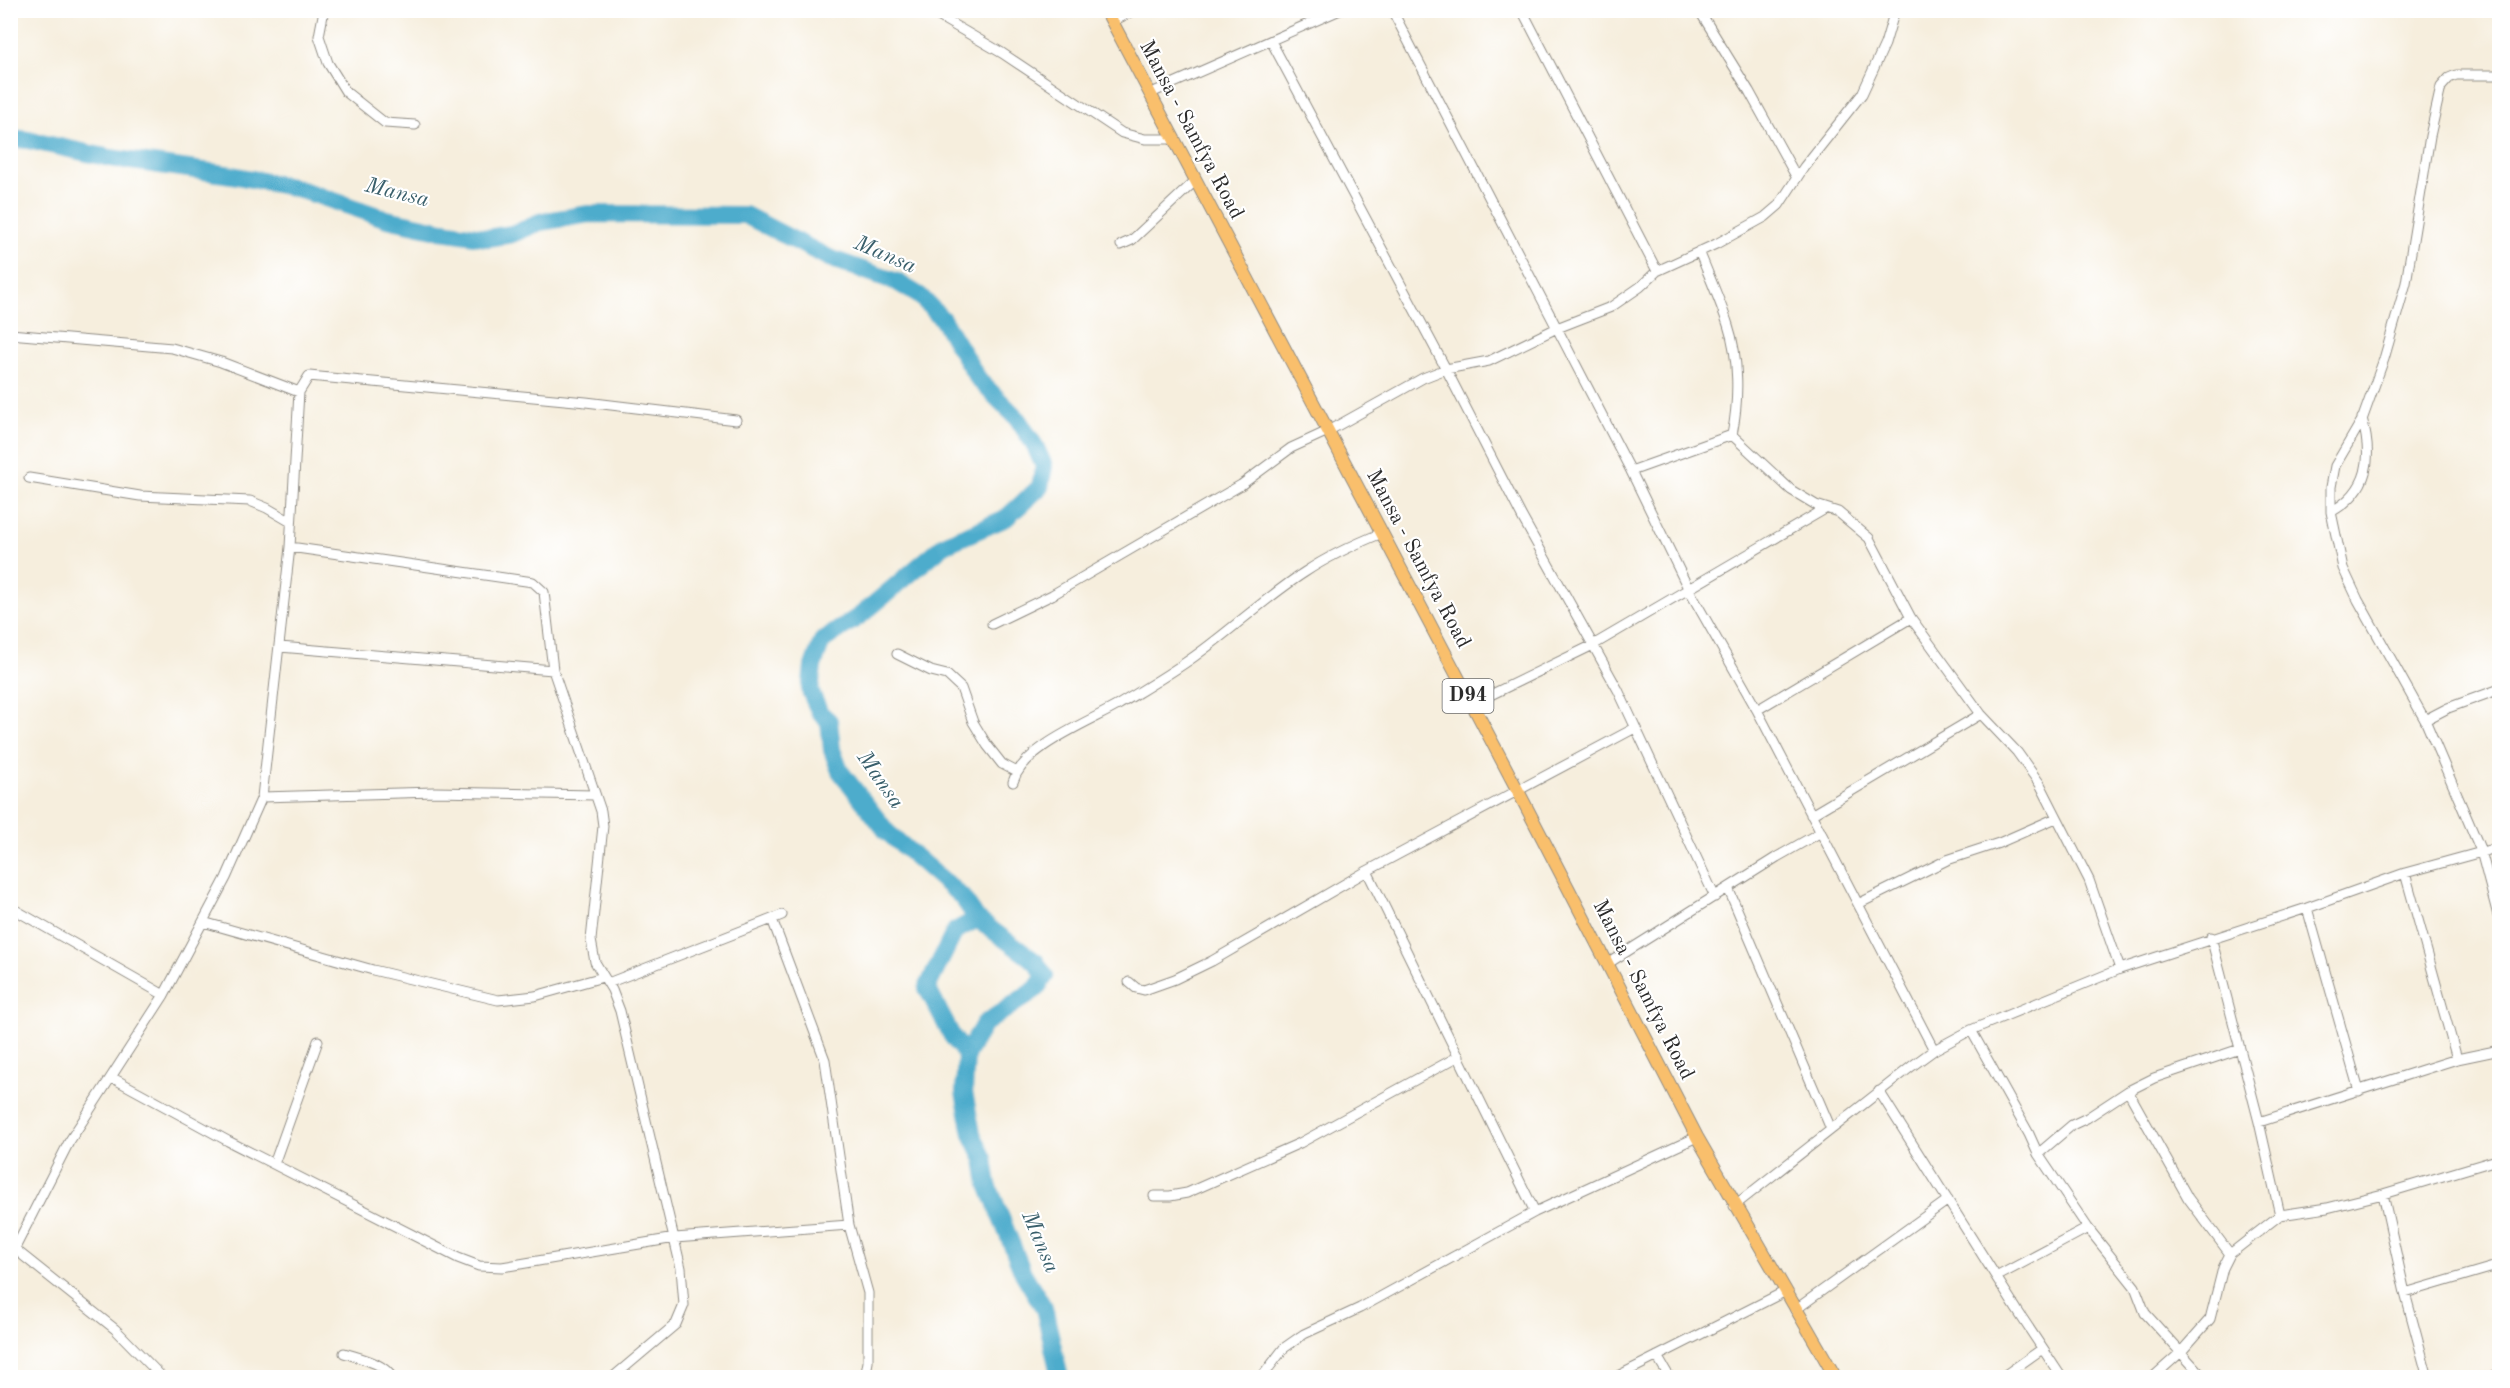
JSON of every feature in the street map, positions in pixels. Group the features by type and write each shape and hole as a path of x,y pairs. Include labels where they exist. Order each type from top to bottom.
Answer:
{"main road":[{"name":"Mansa - Samfya Road","path":"1106,10 1172,139 1518,791 1697,1137 1734,1206 1836,1377"}],"street":[{"path":"324,10 319,36 328,63 346,92 385,123 415,125"},
{"path":"928,10 1002,53 1122,133 1145,139 1172,139"},
{"path":"1112,22 1134,10"},
{"path":"1149,94 1340,10"},
{"path":"1392,10 1631,471 1689,590 1757,710 1934,1050"},
{"path":"1522,10 1657,271"},
{"path":"1699,10 1749,92 1797,178"},
{"path":"992,624 1052,596 1240,485 1291,448 1328,431 1423,378 1446,369 1489,361 1557,328 1611,307 1640,287 1657,271 1765,217 1779,205 1862,94 1885,44 1896,10"},
{"path":"1270,41 1446,369 1522,517 1618,690 1714,897"},
{"path":"2499,75 2456,75 2449,78 2441,87 2430,136 2406,284 2384,359 2362,418 2335,466 2331,487 2331,512 2343,568 2358,600 2425,720 2481,852 2499,923"},
{"path":"1121,245 1132,240 1195,181"},
{"path":"1699,251 1729,326 1735,359 1736,417 1732,435"},
{"path":"10,334 172,348 221,362 299,392"},
{"path":"164,1377 115,1329 12,1249 45,1192 56,1164 164,995 226,878 262,797 290,547 299,392 309,376 563,400 736,420"},
{"path":"2331,512 2348,501 2358,489 2366,472 2369,454 2362,418"},
{"path":"1631,471 1732,435"},
{"path":"1732,435 1791,490 1825,509 1838,512 1869,538 1911,618 1981,714 2017,752 2040,784 2089,880 2120,969"},
{"path":"29,478 140,496 250,501 291,522"},
{"path":"1472,704 1593,645 1825,509"},
{"path":"1013,782 1017,772 1059,736 1078,724 1106,712 1197,655 1304,573 1353,545 1382,533"},
{"path":"290,547 533,582 544,592 553,670 601,811 603,826 591,940 595,962 620,1011 681,1268 684,1305 676,1324 612,1377"},
{"path":"1757,710 1911,618"},
{"path":"280,647 553,670"},
{"path":"897,654 931,671 947,675 961,688 974,722 987,745 1002,764 1017,772"},
{"path":"2425,720 2448,708 2499,689"},
{"path":"1811,815 1981,714"},
{"path":"1129,982 1136,988 1144,990 1175,979 1212,961 1367,871 1635,728"},
{"path":"262,797 434,792 595,795"},
{"path":"1858,904 1947,860 1999,843 2056,818"},
{"path":"1607,964 1821,832"},
{"path":"1734,1206 1934,1050 1971,1030 2120,969 2307,908 2405,873 2499,847"},
{"path":"1367,871 1535,1212"},
{"path":"2405,873 2457,1059"},
{"path":"1728,888 1831,1129"},
{"path":"10,907 164,995"},
{"path":"2307,908 2359,1091"},
{"path":"203,922 373,970 498,1000 536,996 606,980 782,915"},
{"path":"772,919 825,1060 849,1225 868,1293 868,1362 865,1377"},
{"path":"2211,938 2259,1122 2280,1215"},
{"path":"1971,1030 2038,1154 2088,1228 2135,1287 2145,1313 2204,1377"},
{"path":"274,1164 318,1041"},
{"path":"2038,1154 2072,1125 2087,1118 2128,1090 2154,1078 2240,1049"},
{"path":"2259,1122 2457,1059 2499,1050"},
{"path":"1154,1196 1187,1193 1281,1152 1459,1056"},
{"path":"111,1077 274,1164 448,1253 479,1266 502,1267 675,1238 849,1225"},
{"path":"2128,1090 2188,1198 2230,1254"},
{"path":"1879,1091 2062,1377"},
{"path":"1261,1377 1284,1348 1304,1334 1360,1308 1535,1212 1697,1137"},
{"path":"2152,1377 2180,1353 2210,1320 2223,1268 2230,1254 2280,1215 2327,1208 2383,1194 2499,1159"},
{"path":"2383,1194 2405,1293 2428,1377"},
{"path":"1795,1310 1948,1200"},
{"path":"1998,1276 2088,1228"},
{"path":"2405,1293 2499,1265"},
{"path":"1614,1377 1784,1292"},
{"path":"2001,1377 2042,1349"},
{"path":"344,1353 373,1363 390,1372 392,1377"},
{"path":"1657,1356 1670,1377"},
{"path":"2488,1377 2499,1373"}],"waterway":[{"name":"Mansa","path":"10,138 110,158 232,175 296,188 387,219 488,238 512,234 540,222 589,214 745,215 829,258 897,282 920,296 942,319 979,380 1017,418 1035,446 1044,466 1040,487 1006,518 944,545 861,615 822,641 813,666 810,691 820,713 829,721 832,750 840,771 887,832 962,897 977,919 1036,962 1045,976 1036,989 984,1024 966,1055 964,1092 972,1134 984,1159 988,1185 1023,1273 1044,1308 1060,1378"},
{"name":"Mansa","path":"966,1055 952,1036 927,988 955,931 977,919"}]}
